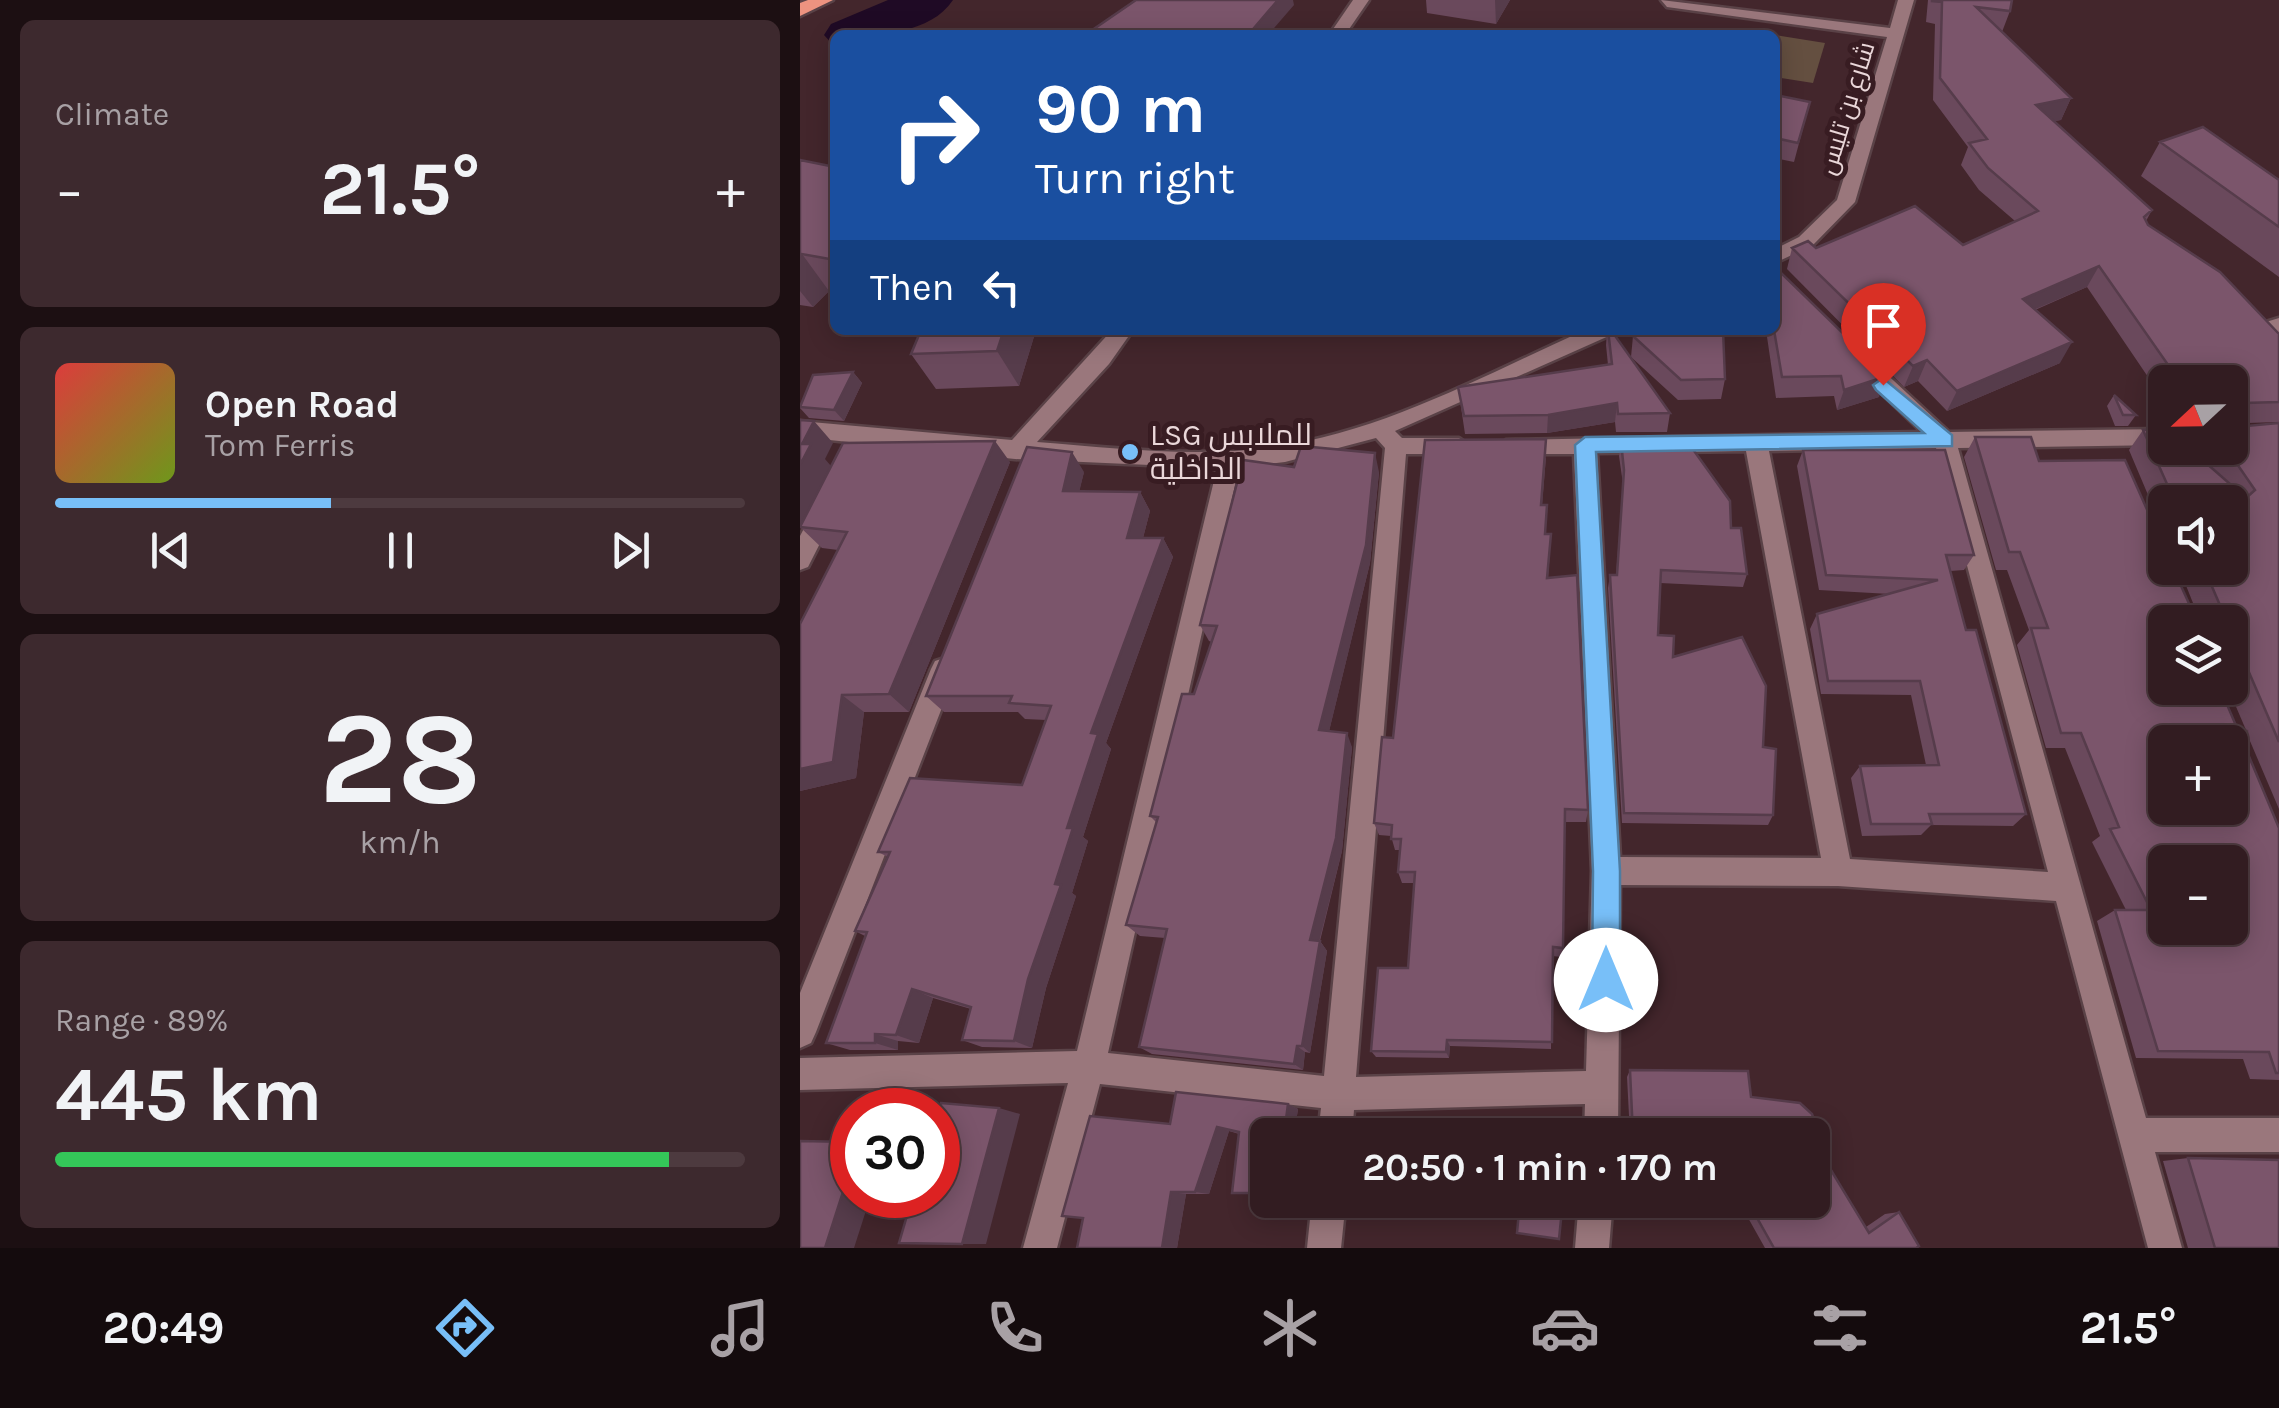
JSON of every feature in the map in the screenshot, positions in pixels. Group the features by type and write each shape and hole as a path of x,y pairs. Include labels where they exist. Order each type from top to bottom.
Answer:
{"highway":[{"path":"800,10 824,0"}],"street":[{"path":"1340,30 1361,0"},
{"name":"شارع بن تليس","path":"1780,254 1806,241 1846,202 1906,0"},
{"path":"1667,2 1896,34"},
{"path":"1022,458 1119,335"},
{"path":"1387,436 1594,335"},
{"path":"1842,344 1910,412 1945,440 2165,1248"},
{"path":"800,429 863,432 1022,458 1230,459 1387,436 1585,445 1945,440 2113,448 2148,440"},
{"path":"800,560 863,432"},
{"path":"1337,1118 1387,436"},
{"path":"1756,443 1838,872"},
{"path":"1585,445 1606,871 1602,1118"},
{"path":"1040,1248 1089,1067 1230,459"},
{"path":"800,1032 950,652"},
{"path":"1606,871 1838,872 2068,888"},
{"path":"800,1074 1089,1067 1339,1094 1605,1088"},
{"path":"2136,1135 2279,1136"},
{"path":"1324,1248 1327,1218"},
{"path":"1592,1248 1594,1218"}],"shaded area":[{"path":"1780,36 1825,43 1813,83 1780,78"}],"building":[{"path":"1136,0 1278,0 1252,30 1092,30"},
{"path":"1932,0 2012,0 2010,11 1976,7 2071,98 2036,105 2152,210 2144,217 2148,225 2220,272 2279,334 2279,402 2248,403 2248,365 2168,365 2099,266 2023,299 2072,342 1957,391 1927,360 1913,366 1792,248 1808,241 1816,248 1915,206 1963,245 2038,211 1988,168 1969,143 1987,139 1940,78 1942,2"},
{"path":"1780,96 1810,102 1798,143 1780,139"},
{"path":"2203,127 2279,180 2279,227 2160,142"},
{"path":"800,160 830,166 830,259 800,256"},
{"path":"1780,272 1887,376 1844,390 1841,376 1782,377 1775,335 1780,335"},
{"path":"919,335 1002,335 997,351 911,354"},
{"path":"1609,335 1615,335 1670,413 1618,414 1617,403 1548,415 1464,416 1458,387 1612,364"},
{"path":"1723,335 1725,379 1681,380 1633,336"},
{"path":"853,372 834,410 800,407 813,375"},
{"path":"2114,395 2136,415 2123,415"},
{"path":"800,420 814,421 802,444 811,444 800,465"},
{"path":"2279,423 2279,742 2248,670 2248,605 2218,605 2211,585 2248,585 2248,496 2255,490 2238,465 2248,465 2248,426"},
{"path":"1975,437 2031,437 2039,461 2125,460 2148,512 2148,585 2181,585 2190,605 2148,605 2148,705 2227,705 2236,725 2148,725 2148,825 2248,825 2248,754 2279,828 2279,1073 2269,1052 2158,1051 2115,910 2148,910 2148,945 2248,945 2248,845 2148,845 2148,904 2110,829 2119,827 2081,733 2061,733 2031,628 2048,628 2020,552 2009,552"},
{"path":"1546,439 1541,505 1547,505 1545,534 1551,534 1547,578 1577,575 1588,810 1565,809 1563,948 1553,947 1552,1042 1447,1040 1446,1052 1371,1051 1378,968 1408,968 1415,872 1398,872 1401,839 1391,839 1392,825 1374,823 1382,737 1393,738 1425,440"},
{"path":"995,441 889,694 842,695 833,762 800,769 800,624 847,532 800,527 843,443"},
{"path":"1687,441 1730,501 1731,528 1741,528 1747,574 1661,570 1658,635 1674,636 1673,657 1742,637 1766,686 1763,747 1776,749 1773,815 1624,813 1610,575 1617,575 1624,470 1621,442"},
{"path":"1301,446 1375,453 1366,545 1319,730 1347,733 1336,838 1310,940 1320,941 1302,1046 1297,1046 1294,1064 1139,1047 1167,929 1126,925 1158,817 1150,816 1182,694 1194,694 1217,626 1200,625 1243,460 1294,467"},
{"path":"1027,447 1072,452 1063,491 1140,492 1127,538 1163,538 1091,733 1098,734 1067,828 1073,828 1055,884 1061,885 1028,979 1014,1041 962,1040 971,1007 912,989 896,1035 875,1034 875,1043 826,1043 867,932 855,931 890,852 878,852 910,778 1022,785 1051,706 1009,703 1012,696 926,696"},
{"path":"1803,450 1945,450 1974,555 1946,555 1966,630 1976,630 2026,814 1929,814 1932,824 1871,824 1860,766 1939,765 1920,681 1828,681 1817,614 1938,580 1826,575"},
{"path":"2159,465 2208,465 2231,485 2167,485"},
{"path":"1630,1070 1748,1071 1751,1097 1800,1103 1813,1118 1632,1118"},
{"path":"1176,1092 1288,1104 1286,1118 1250,1118 1250,1193 1232,1193 1239,1132 1217,1127 1195,1192 1171,1192 1162,1248 1077,1248 1083,1218 1062,1216 1090,1116 1170,1124"},
{"path":"960,1105 999,1108 962,1244 899,1243 906,1218 960,1218"},
{"path":"800,1141 830,1142 830,1218 835,1218 825,1248 800,1248"},
{"path":"2188,1158 2279,1160 2279,1248 2215,1248"},
{"path":"1830,1168 1869,1233 1899,1212 1919,1246 1916,1248 1774,1248 1757,1218 1830,1218"},
{"path":"1518,1218 1561,1218 1559,1239 1517,1233"}],"waterway":[{"path":"860,30 929,0"}],"place":[{"name":"LSG للملابس الداخلية","path":"1130,452"}],"route":[{"path":"1606,980 1606,871 1585,445 1945,440 1883,385"}]}
